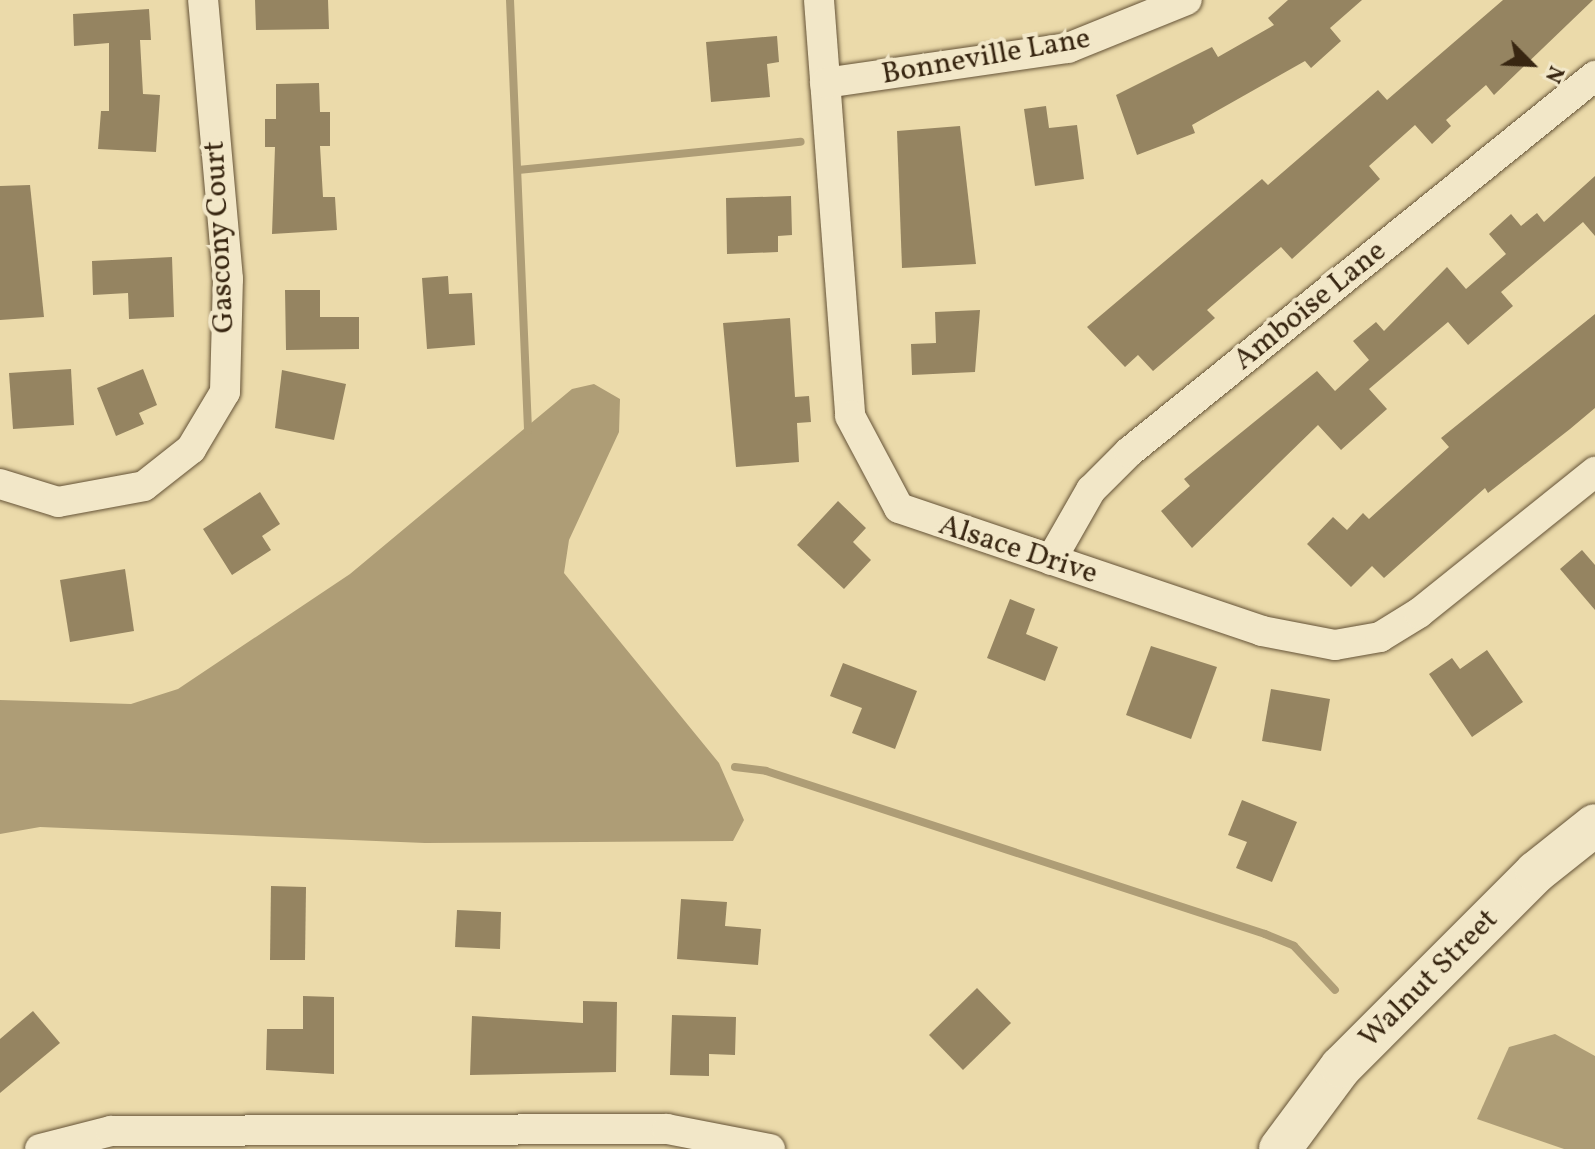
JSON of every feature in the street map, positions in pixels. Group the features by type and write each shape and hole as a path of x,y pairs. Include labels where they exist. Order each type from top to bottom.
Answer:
{"street":[{"name":"Gascony Court","path":"0,484 58,502 144,486 191,449 225,392 228,282 203,0"},
{"name":"Alsace Drive","path":"819,0 850,416 875,471 899,508 1262,631 1335,645 1380,637 1419,613 1595,472"},
{"name":"Bonneville Lane","path":"825,83 1068,48 1187,0"},
{"name":"Amboise Lane","path":"1051,560 1091,490 1129,452 1595,76"},
{"name":"Walnut Street","path":"1280,1149 1341,1067 1536,872 1595,825"},
{"path":"40,1149 111,1131 652,1129 750,1140 770,1149"}],"shaded area":[{"path":"594,384 620,399 619,432 569,540 564,573 719,763 744,820 733,841 425,843 40,827 0,834 0,700 131,704 178,689 350,574 572,389"},
{"path":"1555,1034 1595,1056 1595,1149 1564,1149 1477,1119 1509,1047"}],"building":[{"path":"255,0 328,0 329,29 256,30"},
{"path":"1288,0 1362,0 1330,28 1341,41 1311,68 1305,61 1192,125 1195,133 1137,155 1116,95 1212,47 1218,57 1274,25 1268,18"},
{"path":"1503,0 1593,0 1494,95 1486,85 1446,120 1451,126 1432,144 1415,125 1369,166 1380,179 1292,259 1281,247 1257,267 1207,310 1215,318 1153,371 1138,355 1125,367 1087,327 1262,179 1268,185 1378,90 1387,100"},
{"path":"149,9 151,40 140,40 143,94 160,95 156,152 98,149 101,111 109,111 109,43 74,46 73,14"},
{"path":"777,36 779,62 767,64 770,97 711,102 706,42"},
{"path":"319,83 320,112 330,112 330,146 320,146 323,197 335,197 337,230 272,234 275,147 265,147 265,119 276,119 276,84"},
{"path":"1046,106 1049,128 1077,125 1084,179 1035,186 1024,109"},
{"path":"960,126 976,264 902,268 897,131"},
{"path":"1595,176 1595,236 1583,222 1501,292 1513,306 1468,345 1448,322 1369,389 1387,409 1341,450 1318,425 1192,548 1161,511 1190,486 1184,479 1317,371 1335,391 1369,360 1353,341 1376,322 1384,331 1447,267 1466,289 1506,254 1489,234 1511,214 1521,226 1537,213 1544,222"},
{"path":"30,185 44,317 0,320 0,186"},
{"path":"791,196 792,235 778,236 778,252 727,254 726,198"},
{"path":"172,257 174,317 129,319 128,293 93,295 92,261"},
{"path":"448,276 449,294 472,293 475,345 427,349 422,278"},
{"path":"285,290 320,290 320,317 359,317 359,349 286,350"},
{"path":"980,310 975,372 912,375 911,344 936,343 935,312"},
{"path":"1595,314 1595,408 1488,493 1485,488 1384,578 1372,566 1351,587 1307,544 1333,517 1347,530 1363,513 1369,519 1449,447 1441,438"},
{"path":"790,318 795,397 809,396 811,422 797,423 799,462 736,467 723,323"},
{"path":"71,369 74,425 13,429 9,373"},
{"path":"143,369 157,405 139,413 144,424 116,436 97,388"},
{"path":"282,370 346,384 334,440 275,428"},
{"path":"260,492 280,524 262,536 271,550 232,575 203,529"},
{"path":"838,501 866,528 853,542 871,560 844,589 797,545"},
{"path":"1582,550 1595,565 1595,610 1560,569"},
{"path":"125,569 134,631 70,642 60,580"},
{"path":"1010,599 1035,609 1026,634 1058,647 1045,681 987,658"},
{"path":"1151,646 1217,667 1191,739 1126,715"},
{"path":"1487,650 1523,702 1472,737 1429,674 1452,658 1460,669"},
{"path":"843,663 917,691 895,749 852,733 862,708 830,696"},
{"path":"1271,689 1330,699 1321,751 1262,741"},
{"path":"1242,800 1297,822 1272,882 1236,868 1247,842 1228,835"},
{"path":"271,886 306,887 305,960 270,960"},
{"path":"681,899 727,902 725,926 761,929 758,965 677,959"},
{"path":"457,910 501,912 500,949 455,947"},
{"path":"977,988 1011,1023 963,1070 929,1035"},
{"path":"303,996 334,997 334,1074 266,1070 267,1029 303,1029"},
{"path":"583,1001 617,1002 616,1072 470,1075 472,1016 583,1023"},
{"path":"33,1011 60,1043 0,1093 0,1039"},
{"path":"672,1015 736,1017 735,1055 709,1054 709,1076 670,1075"}],"waterway":[{"path":"510,0 528,431"},
{"path":"518,170 801,142"},
{"path":"735,767 766,771 1265,934 1294,946 1335,990"}]}
